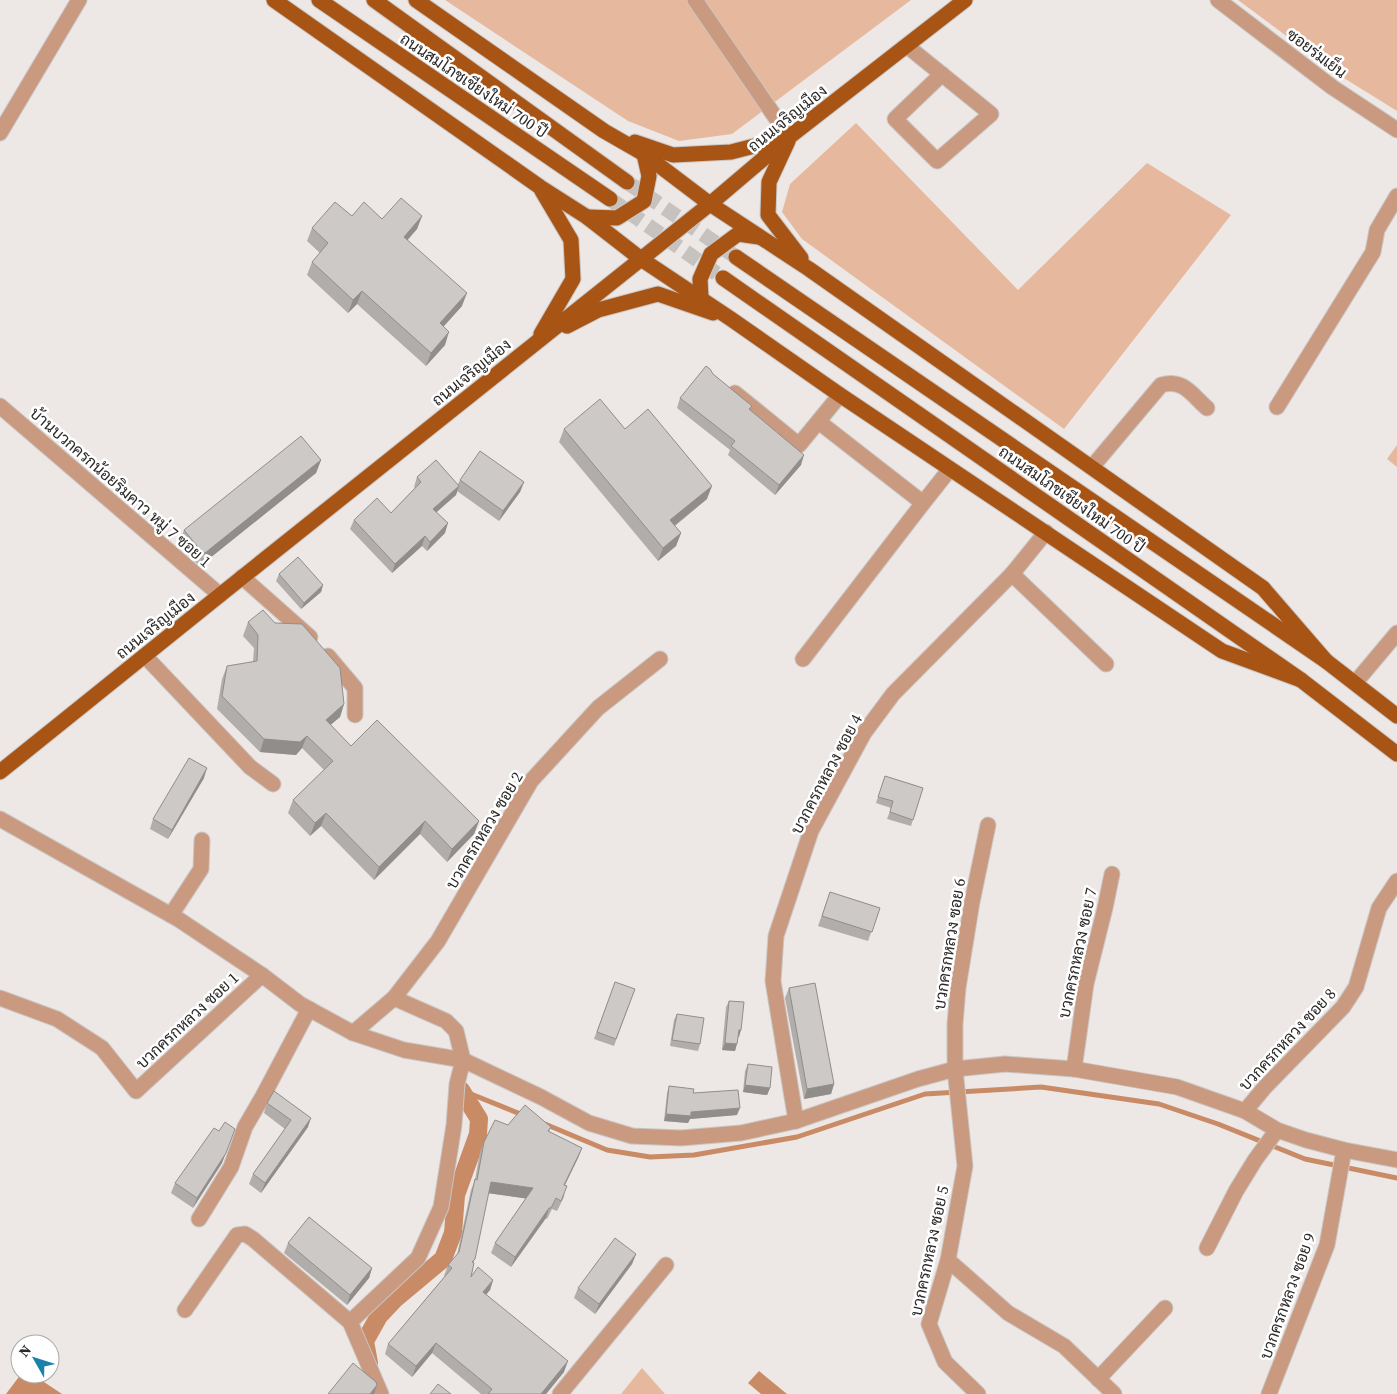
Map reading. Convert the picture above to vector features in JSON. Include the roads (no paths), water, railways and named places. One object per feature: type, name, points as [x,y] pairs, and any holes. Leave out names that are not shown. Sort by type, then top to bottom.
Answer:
[{"type":"main road","points":[[274,0],[540,187],[586,217],[641,259],[1222,652],[1302,680]]},
{"type":"main road","name":"ถนนสมโภชเชียงใหม่ 700 ปี","points":[[319,0],[610,199]]},
{"type":"main road","name":"ถนนสมโภชเชียงใหม่ 700 ปี","points":[[374,0],[627,182]]},
{"type":"main road","points":[[416,0],[604,131],[644,154],[710,204],[809,269],[1263,588],[1326,661]]},
{"type":"main road","name":"ถนนเจริญเมือง","points":[[0,772],[710,204],[789,137],[965,0]]},
{"type":"main road","points":[[604,131],[673,155],[731,152],[789,137]]},
{"type":"main road","points":[[789,137],[769,182],[768,215],[809,269]]},
{"type":"main road","points":[[586,217],[617,218],[644,201],[649,176],[644,154]]},
{"type":"main road","points":[[537,342],[573,279],[571,240],[540,187]]},
{"type":"main road","points":[[700,298],[700,279],[711,254],[738,234],[762,237]]},
{"type":"main road","name":"ถนนสมโภชเชียงใหม่ 700 ปี","points":[[736,257],[1326,661],[1397,716]]},
{"type":"main road","name":"ถนนสมโภชเชียงใหม่ 700 ปี","points":[[723,278],[1302,680],[1397,754]]},
{"type":"main road","points":[[537,342],[598,310],[658,294],[731,319]]},
{"type":"street","points":[[0,133],[79,0]]},
{"type":"street","points":[[695,0],[789,137]]},
{"type":"street","name":"ซอยร่มเย็น","points":[[1218,0],[1332,87],[1397,130]]},
{"type":"street","points":[[907,46],[942,74],[991,114],[937,161],[895,119],[942,74]]},
{"type":"street","points":[[1277,407],[1373,252],[1376,230],[1397,196]]},
{"type":"street","points":[[1092,468],[1161,385],[1169,382],[1180,384],[1207,408]]},
{"type":"street","points":[[722,383],[799,445],[840,395]]},
{"type":"street","name":"บ้านบวกครกน้อยริมคาว หมู่ 7 ซอย 1","points":[[0,406],[220,595]]},
{"type":"street","points":[[819,422],[923,503]]},
{"type":"street","points":[[803,659],[950,469]]},
{"type":"street","name":"บวกครกหลวง ซอย 4","points":[[796,1121],[773,981],[776,936],[811,831],[864,734],[893,694],[1012,574],[1046,532]]},
{"type":"street","points":[[1012,574],[1106,664]]},
{"type":"street","points":[[242,577],[317,642],[355,688],[355,714]]},
{"type":"street","points":[[1355,683],[1397,633]]},
{"type":"street","points":[[145,656],[250,767],[273,784]]},
{"type":"street","name":"บวกครกหลวง ซอย 2","points":[[353,1033],[394,998],[438,941],[531,781],[598,708],[660,659]]},
{"type":"street","points":[[0,819],[171,915],[262,975],[300,1004],[353,1033],[404,1050],[463,1060],[541,1097],[589,1123],[632,1136],[681,1138],[741,1133],[796,1121],[918,1079],[955,1069],[1005,1064],[1074,1069],[1177,1086],[1245,1111],[1277,1130],[1306,1140],[1344,1150],[1397,1160]]},
{"type":"street","name":"บวกครกหลวง ซอย 6","points":[[955,1069],[955,1024],[958,988],[972,902],[988,825]]},
{"type":"street","points":[[171,915],[201,869],[202,840]]},
{"type":"street","name":"บวกครกหลวง ซอย 7","points":[[1074,1069],[1086,984],[1112,874]]},
{"type":"street","name":"บวกครกหลวง ซอย 8","points":[[1245,1111],[1343,1007],[1356,987],[1379,908],[1397,881]]},
{"type":"street","name":"บวกครกหลวง ซอย 1","points":[[0,998],[58,1019],[102,1048],[136,1091],[262,975]]},
{"type":"street","points":[[350,1322],[418,1258],[440,1207],[454,1125],[457,1084],[463,1060],[456,1031],[446,1021],[394,998]]},
{"type":"street","points":[[199,1219],[231,1167],[245,1127],[264,1096],[309,1009]]},
{"type":"street","name":"บวกครกหลวง ซอย 5","points":[[955,1069],[965,1166],[948,1260],[929,1324],[945,1362],[978,1394]]},
{"type":"street","points":[[1207,1248],[1254,1160],[1277,1130]]},
{"type":"street","name":"บวกครกหลวง ซอย 9","points":[[1269,1394],[1327,1245],[1344,1150]]},
{"type":"street","points":[[185,1310],[237,1235],[245,1234],[350,1322],[381,1394]]},
{"type":"street","points":[[948,1260],[1008,1313],[1064,1346],[1114,1394]]},
{"type":"street","points":[[560,1394],[666,1265]]},
{"type":"street","points":[[1098,1379],[1166,1308]]},
{"type":"waterway","points":[[545,1124],[607,1150],[650,1157],[694,1155],[797,1137],[925,1094],[1041,1087],[1159,1104],[1218,1124],[1305,1159],[1397,1178]]},
{"type":"waterway","points":[[461,1090],[523,1115]]},
{"type":"waterway","points":[[369,1363],[365,1341],[379,1316],[395,1299],[443,1259],[453,1233],[456,1195],[478,1134],[479,1119],[461,1090]]},
{"type":"tunnel","points":[[627,182],[736,257]]},
{"type":"tunnel","points":[[610,199],[723,278]]}]
